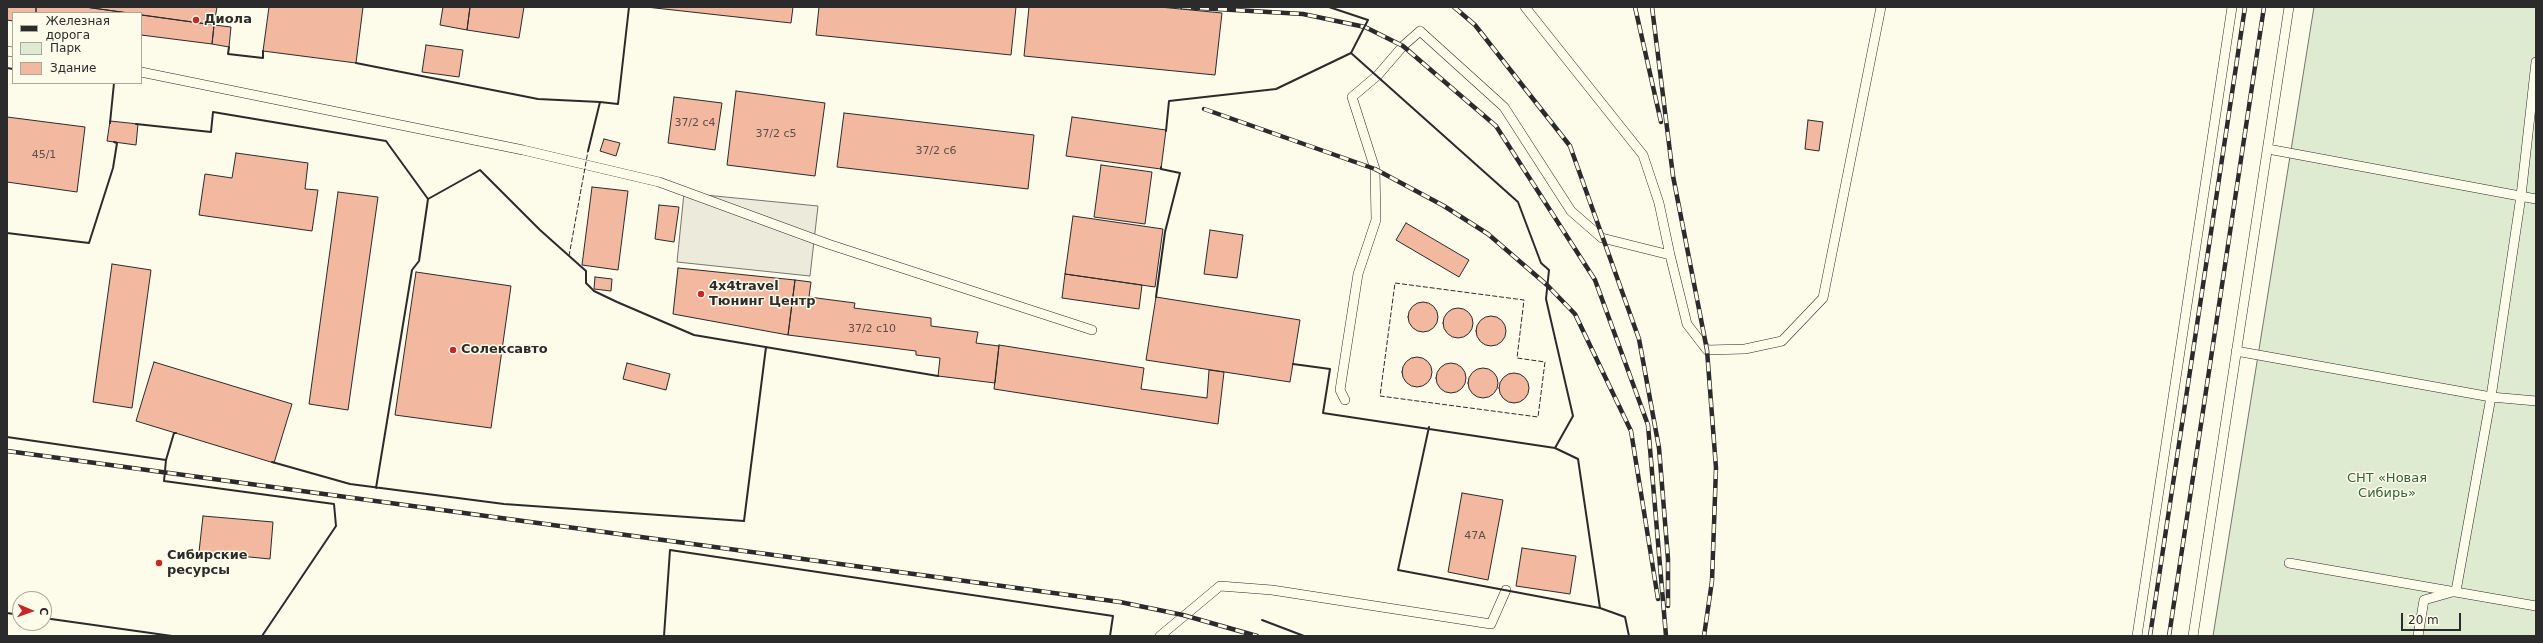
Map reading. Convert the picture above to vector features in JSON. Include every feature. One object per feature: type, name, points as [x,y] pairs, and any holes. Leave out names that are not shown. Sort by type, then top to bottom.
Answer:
[{"type":"lane","points":[[1525,7],[1643,155],[1659,203],[1687,324],[1707,350],[1745,348],[1782,341],[1823,298],[1881,7]]},
{"type":"lane","points":[[2137,636],[2232,7]]},
{"type":"lane","points":[[2193,636],[2289,7]]},
{"type":"lane","points":[[1345,400],[1340,390],[1358,274],[1376,220],[1375,169],[1352,97],[1378,75],[1403,46],[1420,31],[1504,106],[1572,211],[1602,238],[1670,255]]},
{"type":"lane","points":[[2456,591],[2491,397],[2521,196],[2536,62]]},
{"type":"lane","points":[[142,72],[523,150],[659,182],[828,244],[1092,330]]},
{"type":"lane","points":[[2268,149],[2536,199]]},
{"type":"lane","points":[[2236,352],[2491,397],[2536,401]]},
{"type":"lane","points":[[2289,563],[2536,606]]},
{"type":"lane","points":[[1160,636],[1220,586],[1272,590],[1491,624],[1506,590]]},
{"type":"lane","points":[[2418,636],[2424,600],[2456,591]]},
{"type":"green space","name":"СНТ «Новая Сибирь»","points":[[2314,7],[2536,7],[2536,636],[2213,636]]},
{"type":"shaded area","points":[[684,193],[818,206],[810,276],[677,262]]},
{"type":"building","points":[[7,7],[36,7],[36,12],[12,12],[12,21],[7,20]]},
{"type":"building","points":[[36,7],[85,7],[122,12],[36,12]]},
{"type":"building","name":"Диола","points":[[85,7],[217,7],[214,25],[142,15],[142,12],[121,12]]},
{"type":"building","points":[[269,7],[363,7],[356,63],[263,51]]},
{"type":"building","points":[[443,7],[470,7],[467,30],[440,25]]},
{"type":"building","points":[[470,7],[524,7],[519,38],[467,30]]},
{"type":"building","points":[[646,7],[793,7],[791,23]]},
{"type":"building","points":[[819,7],[1016,7],[1011,55],[816,35]]},
{"type":"building","points":[[1029,7],[1160,7],[1222,13],[1215,75],[1024,56]]},
{"type":"building","points":[[142,15],[214,25],[212,44],[142,35]]},
{"type":"building","points":[[214,25],[231,27],[229,47],[212,44]]},
{"type":"building","points":[[426,45],[463,50],[459,77],[422,72]]},
{"type":"building","points":[[736,91],[825,103],[815,176],[727,165]]},
{"type":"building","points":[[674,97],[722,103],[715,150],[668,143]]},
{"type":"building","points":[[844,113],[1034,135],[1028,189],[837,167]]},
{"type":"building","points":[[7,117],[85,127],[77,192],[7,182]]},
{"type":"building","points":[[1072,117],[1166,130],[1161,169],[1066,156]]},
{"type":"building","points":[[1808,120],[1823,122],[1819,151],[1805,149]]},
{"type":"building","points":[[110,121],[138,124],[136,145],[107,141]]},
{"type":"building","points":[[604,139],[620,143],[616,156],[600,151]]},
{"type":"building","points":[[236,153],[308,163],[305,189],[318,190],[312,231],[199,215],[205,174],[232,178]]},
{"type":"building","points":[[1101,165],[1152,172],[1145,224],[1094,217]]},
{"type":"building","points":[[592,187],[628,191],[618,270],[582,265]]},
{"type":"building","points":[[338,192],[378,197],[348,410],[309,404]]},
{"type":"building","points":[[659,205],[679,207],[674,242],[655,239]]},
{"type":"building","points":[[1073,216],[1163,229],[1155,287],[1065,274]]},
{"type":"building","points":[[1406,223],[1469,260],[1459,277],[1396,240]]},
{"type":"building","points":[[1210,230],[1243,235],[1237,278],[1204,274]]},
{"type":"building","points":[[112,264],[151,270],[132,408],[93,402]]},
{"type":"building","points":[[678,268],[795,280],[788,335],[673,314]]},
{"type":"building","name":"Солексавто","points":[[416,272],[511,286],[491,428],[395,415]]},
{"type":"building","points":[[1065,274],[1142,285],[1139,309],[1062,298]]},
{"type":"building","points":[[595,277],[612,279],[611,291],[594,289]]},
{"type":"building","points":[[795,280],[811,282],[809,297],[855,303],[854,308],[931,318],[931,326],[978,332],[976,343],[999,346],[995,383],[938,376],[940,358],[916,355],[916,351],[788,335]]},
{"type":"building","points":[[1156,297],[1300,320],[1290,382],[1146,360]]},
{"type":"building","points":[[1423,302],[1429,303],[1437,311],[1437,323],[1429,331],[1423,332],[1417,331],[1409,323],[1408,317],[1409,311],[1417,303]]},
{"type":"building","points":[[1458,308],[1464,309],[1472,317],[1472,329],[1464,337],[1458,338],[1452,337],[1444,329],[1443,323],[1444,317],[1452,309]]},
{"type":"building","points":[[1491,316],[1497,317],[1505,325],[1505,337],[1497,345],[1491,346],[1485,345],[1477,337],[1476,331],[1477,325],[1485,317]]},
{"type":"building","points":[[999,345],[1144,368],[1141,389],[1207,398],[1209,370],[1224,372],[1218,424],[994,389]]},
{"type":"building","points":[[1417,357],[1423,358],[1431,366],[1431,378],[1423,386],[1417,387],[1411,386],[1403,378],[1402,372],[1403,366],[1411,358]]},
{"type":"building","points":[[154,362],[292,404],[274,463],[136,421]]},
{"type":"building","points":[[627,363],[670,374],[666,390],[623,379]]},
{"type":"building","points":[[1451,363],[1457,364],[1465,372],[1465,384],[1457,392],[1451,393],[1445,392],[1437,384],[1436,378],[1437,372],[1445,364]]},
{"type":"building","points":[[1483,368],[1489,369],[1497,377],[1497,389],[1489,397],[1483,398],[1477,397],[1469,389],[1468,383],[1469,377],[1477,369]]},
{"type":"building","points":[[1514,373],[1520,374],[1528,382],[1528,394],[1520,402],[1514,403],[1508,402],[1500,394],[1499,388],[1500,382],[1508,374]]},
{"type":"building","points":[[1462,493],[1503,500],[1488,580],[1448,572]]},
{"type":"building","points":[[203,516],[273,522],[270,559],[199,552]]},
{"type":"building","points":[[1522,548],[1576,556],[1570,594],[1516,586]]},
{"type":"railway","points":[[1182,7],[1303,14],[1365,27],[1403,46],[1496,126],[1595,280],[1648,425],[1666,636]]},
{"type":"railway","points":[[1454,7],[1475,25],[1570,146],[1639,339],[1659,448],[1668,559],[1668,606]]},
{"type":"railway","points":[[1635,7],[1661,122]]},
{"type":"railway","points":[[1652,7],[1673,176],[1707,350],[1716,468],[1712,581],[1704,636]]},
{"type":"railway","points":[[2150,636],[2245,7]]},
{"type":"railway","points":[[2169,636],[2264,7]]},
{"type":"railway","points":[[1204,109],[1375,169],[1444,206],[1488,234],[1547,285],[1575,314],[1631,431],[1658,599]]},
{"type":"railway","points":[[7,451],[1120,602],[1183,615],[1257,636]]},
{"type":"fence","points":[[569,256],[588,151]]},
{"type":"fence","points":[[1395,283],[1524,300],[1517,358],[1545,362],[1538,417],[1380,396],[1395,283]]},
{"type":"wall","points":[[588,151],[600,102],[618,104],[629,7]]},
{"type":"wall","points":[[1166,131],[1169,101],[1276,89],[1351,53],[1368,20],[1329,7]]},
{"type":"wall","points":[[229,47],[228,54],[263,58],[263,51]]},
{"type":"wall","points":[[1351,53],[1518,202],[1541,263],[1549,270],[1546,299],[1573,416],[1555,448]]},
{"type":"wall","points":[[356,63],[538,99],[600,102]]},
{"type":"wall","points":[[7,68],[12,69]]},
{"type":"wall","points":[[110,123],[114,84]]},
{"type":"wall","points":[[136,124],[211,132],[213,112],[386,141],[428,199],[419,261],[412,270],[376,488]]},
{"type":"wall","points":[[7,233],[89,243],[113,168],[117,143],[114,142]]},
{"type":"wall","points":[[1156,297],[1165,232],[1180,173],[1161,169],[1161,167]]},
{"type":"wall","points":[[428,199],[480,170],[540,230],[586,271],[586,283],[594,291],[617,302],[694,335],[938,376]]},
{"type":"wall","points":[[272,462],[350,484],[504,504],[744,521],[766,347]]},
{"type":"wall","points":[[1293,364],[1330,369],[1323,413],[1555,448],[1578,459],[1600,608]]},
{"type":"wall","points":[[1429,427],[1398,570],[1600,608],[1625,617],[1629,636]]},
{"type":"wall","points":[[176,433],[174,433],[166,460],[164,481],[334,504],[336,526],[262,636]]},
{"type":"wall","points":[[7,437],[166,460]]},
{"type":"wall","points":[[664,636],[670,550],[1113,616],[1110,636]]},
{"type":"wall","points":[[7,613],[12,614]]},
{"type":"wall","points":[[52,619],[172,636]]},
{"type":"wall","points":[[1262,620],[1304,636]]},
{"type":"place","name":"Диола","points":[[196,20]]},
{"type":"place","name":"4x4travel Тюнинг Центр","points":[[701,294]]},
{"type":"place","name":"Солексавто","points":[[453,350]]},
{"type":"place","name":"Сибирские ресурсы","points":[[159,563]]}]
